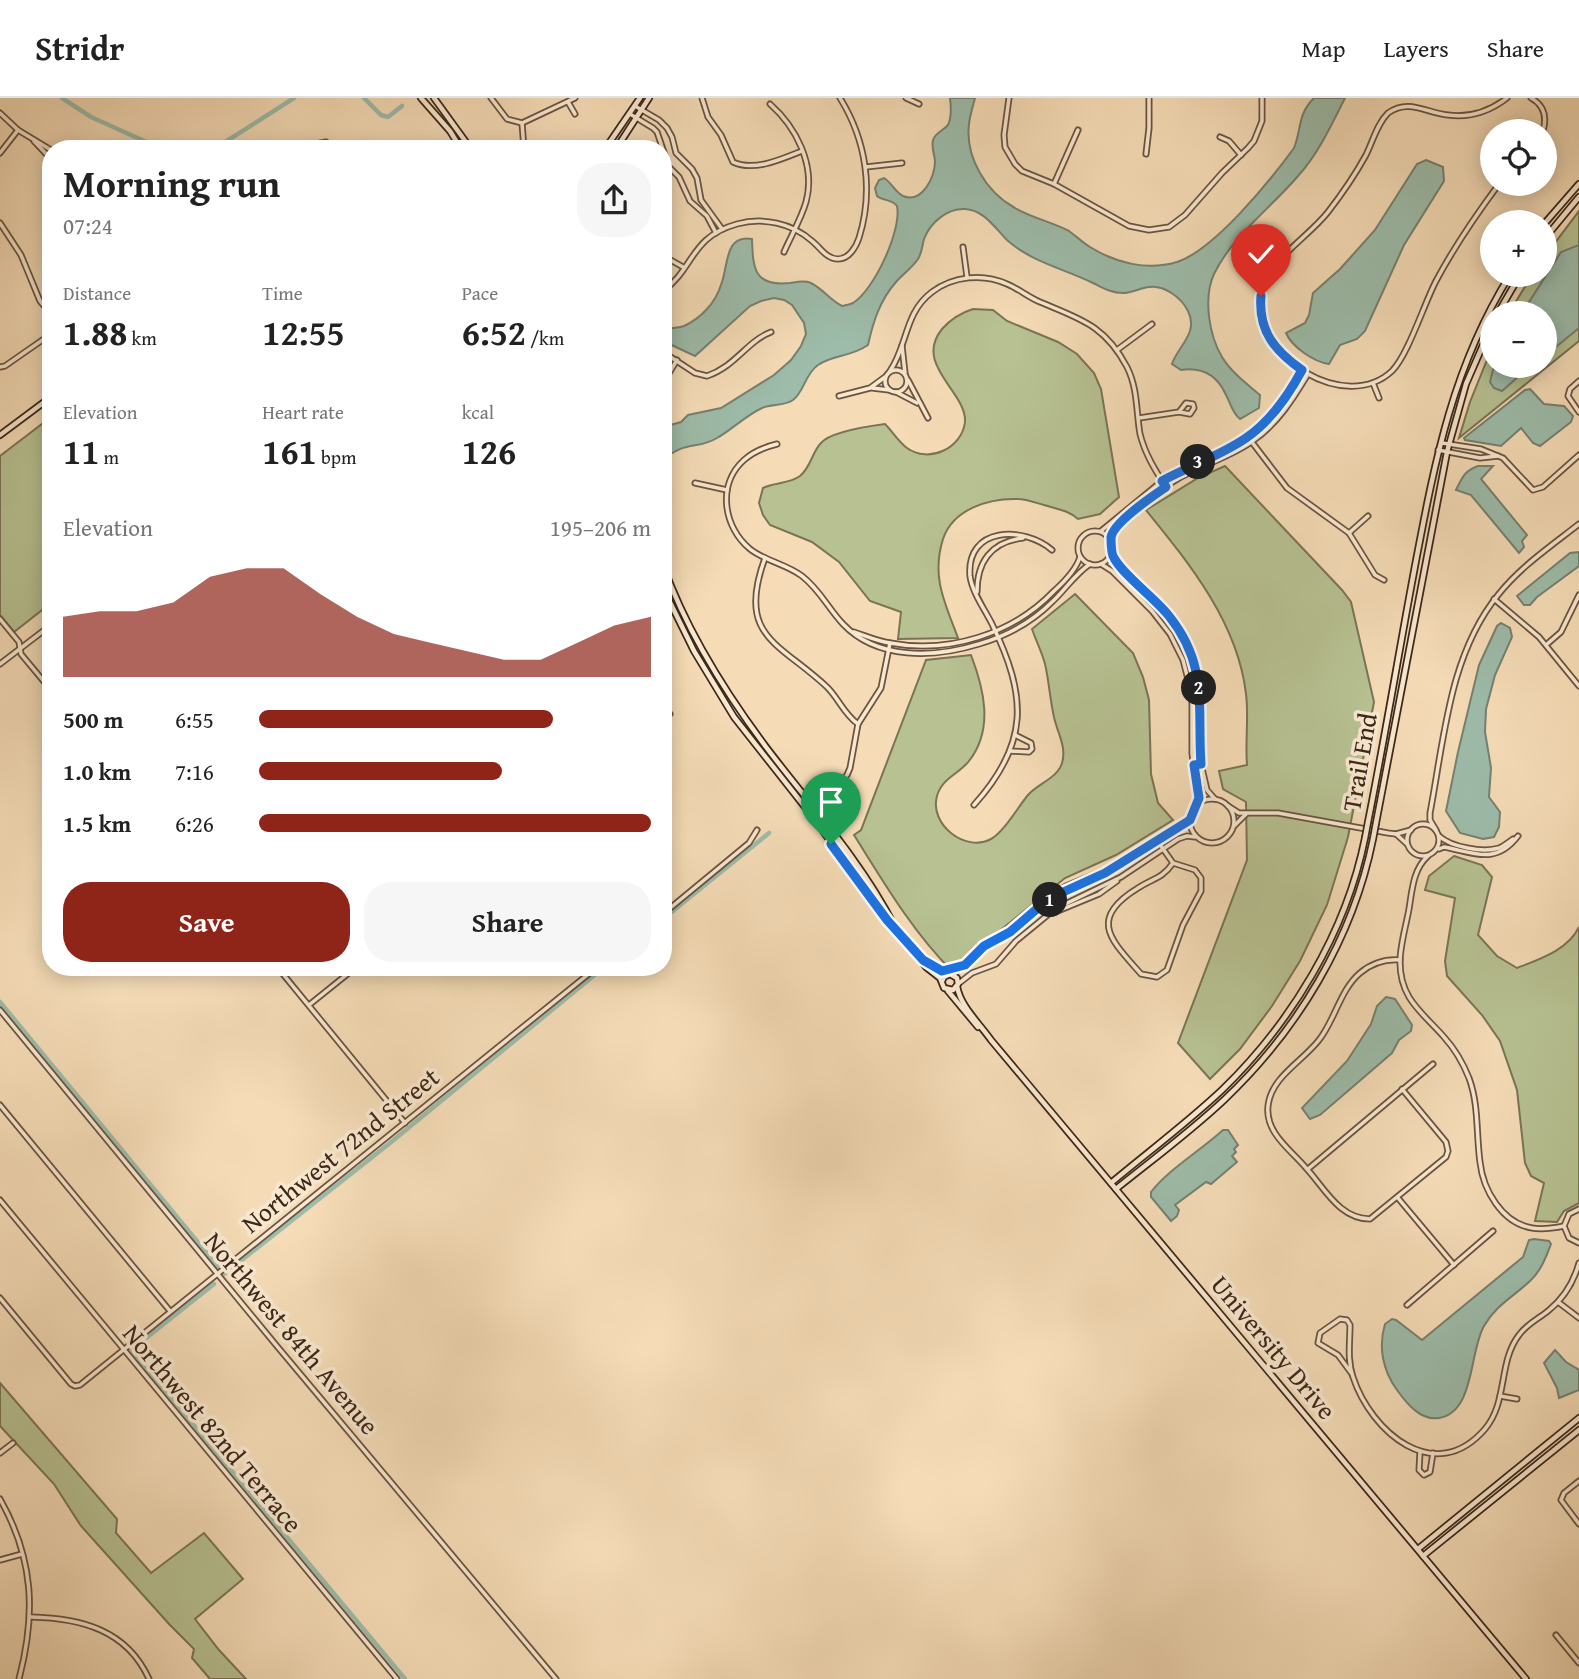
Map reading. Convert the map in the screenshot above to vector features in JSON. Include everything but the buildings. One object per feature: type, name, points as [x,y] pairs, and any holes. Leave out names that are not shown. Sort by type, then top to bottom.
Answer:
[{"type":"street","points":[[421,98],[456,140]]},
{"type":"street","points":[[434,98],[464,140]]},
{"type":"street","points":[[491,98],[507,119],[522,123],[575,98]]},
{"type":"street","points":[[611,140],[640,98]]},
{"type":"street","points":[[621,140],[649,98]]},
{"type":"street","points":[[702,98],[708,117],[721,135],[733,162],[743,165],[764,164],[803,151]]},
{"type":"street","points":[[672,284],[699,245],[722,229],[758,220],[771,221],[794,229],[809,238],[826,255],[841,259],[853,251],[863,222],[866,167],[856,128],[840,98]]},
{"type":"street","points":[[906,98],[919,104]]},
{"type":"street","points":[[1009,98],[1004,135],[1009,155],[1022,171],[1054,184],[1138,229],[1169,227],[1185,215],[1254,141],[1259,132],[1263,111],[1262,98]]},
{"type":"street","points":[[1146,154],[1149,98]]},
{"type":"street","points":[[1491,196],[1455,248],[1423,308],[1403,355],[1392,371],[1373,383],[1349,386],[1308,373],[1279,352],[1267,335],[1261,316],[1263,286],[1274,267],[1320,221],[1348,185],[1367,153],[1381,121],[1392,110],[1405,105],[1418,106],[1441,114],[1460,116],[1481,113],[1507,98]]},
{"type":"street","points":[[1531,98],[1538,102],[1544,111],[1544,119]]},
{"type":"street","points":[[568,102],[575,114]]},
{"type":"street","points":[[770,104],[788,123],[803,151],[809,178],[808,194],[784,252]]},
{"type":"street","points":[[635,106],[659,120],[667,128],[671,140]]},
{"type":"street","points":[[0,113],[18,130],[42,144]]},
{"type":"street","points":[[630,114],[657,132],[660,140]]},
{"type":"street","points":[[522,123],[523,140]]},
{"type":"street","points":[[0,153],[18,130]]},
{"type":"street","points":[[1054,184],[1078,130]]},
{"type":"street","points":[[1220,137],[1228,141],[1241,155]]},
{"type":"street","points":[[33,139],[42,149]]},
{"type":"street","points":[[672,142],[676,153],[692,169],[697,178],[701,200],[722,229]]},
{"type":"street","points":[[866,167],[902,163]]},
{"type":"street","points":[[672,170],[682,180],[690,201],[706,216],[716,233]]},
{"type":"street","points":[[1556,210],[1579,184]]},
{"type":"street","points":[[1557,224],[1579,197]]},
{"type":"street","points":[[0,223],[17,248],[42,303]]},
{"type":"street","points":[[962,247],[967,277]]},
{"type":"street","points":[[672,261],[683,267]]},
{"type":"street","points":[[839,396],[870,388],[886,377],[902,344],[909,320],[924,299],[944,285],[967,277],[1005,282],[1034,300],[1072,314],[1101,333],[1117,350],[1133,382],[1143,446],[1166,487]]},
{"type":"street","name":"Trail End","points":[[1111,1183],[1221,1091],[1264,1044],[1281,1022],[1331,938],[1354,880],[1365,838],[1440,442],[1469,354],[1504,287]]},
{"type":"street","points":[[1117,350],[1152,324]]},
{"type":"street","points":[[672,357],[695,373],[707,376],[735,361],[755,341],[771,332]]},
{"type":"street","points":[[0,367],[42,340]]},
{"type":"street","points":[[896,392],[905,388],[902,344]]},
{"type":"street","name":"Trail End","points":[[1116,1189],[1222,1102],[1264,1058],[1315,987],[1339,942],[1352,911],[1373,839],[1448,444],[1466,384],[1480,352]]},
{"type":"street","points":[[672,368],[677,360]]},
{"type":"street","points":[[890,371],[900,370],[906,376],[928,418]]},
{"type":"street","points":[[1101,531],[1162,481],[1248,437],[1277,409],[1302,370]]},
{"type":"street","points":[[1308,373],[1282,414],[1252,442],[1166,487],[1129,516],[1115,529],[1111,540],[1112,554],[1170,617],[1191,656],[1200,693],[1201,764],[1207,790],[1215,799],[1239,813],[1296,815],[1396,834],[1420,824],[1430,813]]},
{"type":"street","points":[[886,377],[890,390]]},
{"type":"street","points":[[1579,381],[1570,388],[1568,396],[1579,412]]},
{"type":"street","points":[[1373,383],[1379,398]]},
{"type":"street","points":[[870,388],[896,392],[919,405]]},
{"type":"street","points":[[0,435],[42,404]]},
{"type":"street","points":[[1139,418],[1179,412]]},
{"type":"street","points":[[1248,437],[1287,488],[1349,533],[1375,575],[1384,580]]},
{"type":"street","points":[[1440,442],[1481,449],[1498,456],[1507,461],[1529,488],[1538,490],[1579,455]]},
{"type":"street","points":[[777,444],[760,449],[745,459],[733,474],[727,490],[728,517],[736,534],[748,548],[788,567],[808,581],[825,598],[842,623],[870,645],[890,650],[935,653],[999,637],[1038,615],[1090,564]]},
{"type":"street","points":[[1438,450],[1480,458],[1498,456]]},
{"type":"street","points":[[695,484],[727,490]]},
{"type":"street","points":[[1349,533],[1368,516]]},
{"type":"street","points":[[1418,869],[1437,849],[1444,847],[1496,855],[1506,850],[1518,836],[1503,846],[1491,849],[1451,843],[1439,836],[1430,820],[1430,813],[1457,677],[1475,631],[1494,599],[1524,569],[1579,524]]},
{"type":"street","points":[[851,631],[890,643],[935,646],[977,638],[1021,618],[1048,598],[1076,567],[1080,557],[1078,545],[1082,536],[1092,530],[1101,531],[1111,540]]},
{"type":"street","points":[[974,806],[991,786],[1010,751],[1015,736],[1017,702],[1016,686],[1008,659],[970,578],[970,565],[980,545],[999,534],[1007,533],[1041,542],[1052,550]]},
{"type":"street","points":[[977,594],[979,572],[988,554],[1004,542],[1027,538]]},
{"type":"street","points":[[1101,564],[1112,554]]},
{"type":"street","points":[[1080,557],[1090,564],[1101,564],[1112,571],[1152,611],[1178,648],[1192,695],[1198,804]]},
{"type":"street","points":[[765,558],[755,590],[755,602],[766,636],[777,648],[825,685],[847,715],[858,724]]},
{"type":"street","points":[[672,585],[710,662],[740,710],[767,748],[840,838],[897,929]]},
{"type":"street","points":[[1546,645],[1561,632],[1579,595]]},
{"type":"street","points":[[1494,599],[1546,645],[1579,685]]},
{"type":"street","points":[[672,607],[720,696],[752,743],[816,821],[870,898],[942,981],[944,988],[953,990],[972,973],[996,964],[1007,950],[1033,927],[1073,898],[1121,877]]},
{"type":"street","points":[[678,619],[686,616]]},
{"type":"street","points":[[0,619],[19,642],[22,654],[42,679]]},
{"type":"street","points":[[0,664],[42,632]]},
{"type":"street","points":[[838,785],[848,775],[858,724],[881,688],[890,643]]},
{"type":"street","points":[[1010,751],[1029,752],[1032,749],[1031,743],[1015,736]]},
{"type":"street","points":[[1194,765],[1201,764]]},
{"type":"street","points":[[1195,837],[1190,820],[1192,811],[1198,804],[1215,799]]},
{"type":"street","points":[[1228,806],[1233,813],[1234,826]]},
{"type":"street","points":[[1047,916],[1099,894],[1163,849],[1187,836],[1206,843],[1217,843],[1229,835],[1240,818],[1247,813]]},
{"type":"street","points":[[1039,907],[1119,864],[1190,820]]},
{"type":"street","points":[[1420,824],[1430,825],[1436,830]]},
{"type":"street","points":[[672,907],[749,844],[757,830]]},
{"type":"street","points":[[1407,844],[1410,830]]},
{"type":"street","points":[[1396,834],[1407,844],[1418,869],[1399,960],[1402,982],[1411,1002],[1450,1044],[1468,1076],[1477,1112],[1481,1170],[1494,1199],[1507,1216],[1524,1226],[1541,1229],[1564,1226]]},
{"type":"street","points":[[1437,849],[1439,836]]},
{"type":"street","points":[[1156,839],[1174,863],[1195,870],[1201,878],[1201,891],[1182,926],[1167,970],[1157,977],[1146,977],[1111,938],[1108,917],[1128,894],[1163,876],[1174,863]]},
{"type":"street","points":[[1411,851],[1418,856],[1428,856]]},
{"type":"street","points":[[942,981],[946,975],[965,965],[984,946],[1010,932],[1045,900],[1073,882],[1119,864]]},
{"type":"street","points":[[1098,876],[1103,886]]},
{"type":"street","points":[[1027,918],[1033,927]]},
{"type":"street","points":[[923,960],[952,974],[957,978],[958,985]]},
{"type":"street","points":[[1399,960],[1379,962],[1355,977],[1320,1039],[1276,1084],[1268,1107],[1270,1124],[1331,1200],[1356,1216],[1370,1219],[1446,1157],[1448,1146],[1402,1089]]},
{"type":"street","points":[[942,971],[965,965]]},
{"type":"street","points":[[285,976],[405,1123]]},
{"type":"street","points":[[309,1005],[345,976]]},
{"type":"street","name":"Northwest 72nd Street","points":[[0,1298],[75,1387],[80,1385],[586,976]]},
{"type":"street","name":"University Drive","points":[[958,985],[962,1000],[991,1040],[1526,1679]]},
{"type":"street","name":"University Drive","points":[[948,990],[971,1020],[991,1040]]},
{"type":"street","name":"Northwest 84th Avenue","points":[[0,1010],[556,1679]]},
{"type":"street","points":[[1308,1169],[1433,1064]]},
{"type":"street","points":[[0,1105],[170,1311]]},
{"type":"street","points":[[1398,1198],[1454,1265]]},
{"type":"street","name":"Northwest 82nd Terrace","points":[[0,1200],[397,1679]]},
{"type":"street","points":[[1579,1209],[1569,1214],[1564,1226],[1569,1238],[1579,1243]]},
{"type":"street","points":[[1407,1305],[1493,1231]]},
{"type":"street","points":[[1352,1374],[1350,1325],[1347,1320],[1340,1319],[1320,1333],[1318,1343],[1338,1355],[1352,1374],[1362,1399],[1379,1423],[1402,1444],[1420,1452],[1456,1449],[1475,1439],[1490,1422],[1500,1396],[1506,1362],[1513,1343],[1526,1327],[1558,1302],[1576,1274],[1579,1263]]},
{"type":"street","points":[[1558,1302],[1579,1318]]},
{"type":"street","points":[[1500,1396],[1517,1399]]},
{"type":"street","points":[[1418,1549],[1579,1418]]},
{"type":"street","points":[[1423,1556],[1579,1430]]},
{"type":"street","points":[[0,1453],[13,1443]]},
{"type":"street","points":[[1420,1452],[1419,1470],[1424,1475],[1430,1472],[1433,1453]]},
{"type":"street","points":[[1579,1481],[1564,1493],[1560,1500],[1579,1524]]},
{"type":"street","points":[[0,1499],[12,1521],[28,1578],[31,1617],[19,1679]]},
{"type":"street","points":[[0,1560],[22,1554]]},
{"type":"street","points":[[31,1617],[76,1620],[106,1631],[139,1660],[149,1679]]},
{"type":"street","points":[[1556,1634],[1579,1662]]},
{"type":"green space","points":[[1579,211],[1579,341],[1557,359],[1557,301],[1516,301],[1525,287],[1557,287],[1557,240]]},
{"type":"green space","points":[[973,309],[993,310],[1007,321],[1058,342],[1077,354],[1094,373],[1101,389],[1119,497],[1100,514],[1078,519],[1062,510],[1021,499],[984,503],[963,513],[948,529],[943,539],[938,566],[941,590],[958,638],[898,639],[901,612],[870,601],[839,562],[812,542],[770,525],[759,503],[763,488],[800,476],[821,443],[841,433],[885,424],[904,446],[916,453],[934,454],[951,446],[963,431],[965,422],[958,400],[937,366],[935,342],[949,322]]},
{"type":"green space","points":[[1480,377],[1533,378],[1459,438]]},
{"type":"green space","points":[[42,424],[42,610],[14,632],[0,615],[0,456]]},
{"type":"green space","points":[[1225,466],[1351,602],[1374,702],[1348,837],[1327,905],[1300,961],[1272,1006],[1240,1049],[1210,1079],[1178,1043],[1247,860],[1246,802],[1223,789],[1219,771],[1247,765],[1246,694],[1233,643],[1209,595],[1146,510],[1198,478]]},
{"type":"green space","points":[[1075,594],[1133,653],[1149,700],[1151,774],[1158,803],[1173,820],[1116,855],[1065,878],[951,970],[911,922],[854,835],[861,830],[926,660],[971,655],[983,695],[984,722],[977,749],[969,761],[947,780],[937,796],[938,816],[951,833],[970,842],[991,839],[1005,826],[1028,795],[1056,773],[1062,763],[1062,745],[1045,664],[1032,629]]},
{"type":"green space","points":[[1454,856],[1482,865],[1492,877],[1478,935],[1497,956],[1517,968],[1561,948],[1579,927],[1579,1203],[1564,1211],[1557,1222],[1535,1221],[1544,1183],[1531,1176],[1525,1163],[1517,1090],[1500,1041],[1482,1015],[1447,976],[1445,961],[1455,898],[1425,890],[1429,876]]},
{"type":"green space","points":[[0,1383],[117,1519],[116,1533],[151,1573],[204,1533],[243,1579],[195,1619],[246,1679],[210,1679],[192,1658],[194,1649],[81,1526],[54,1484],[0,1426]]},
{"type":"shaded area","points":[[950,98],[975,98],[969,124],[970,149],[987,183],[1005,201],[1069,231],[1100,253],[1132,264],[1154,266],[1177,262],[1192,255],[1208,244],[1240,213],[1294,148],[1302,116],[1314,98],[1345,98],[1312,158],[1231,247],[1214,274],[1211,284],[1209,316],[1217,348],[1230,368],[1260,395],[1259,408],[1240,419],[1218,382],[1202,371],[1181,370],[1172,364],[1189,333],[1191,319],[1181,301],[1172,293],[1155,287],[1123,293],[1107,290],[1037,260],[1016,248],[983,216],[972,210],[958,209],[946,214],[930,227],[918,259],[890,289],[881,304],[868,345],[818,365],[810,373],[797,397],[790,402],[762,408],[710,442],[685,447],[672,453],[672,424],[681,422],[688,415],[721,408],[774,375],[791,360],[806,334],[804,323],[792,305],[774,298],[750,306],[695,356],[672,345],[672,328],[687,325],[699,317],[714,300],[732,246],[737,241],[752,239],[755,266],[762,278],[769,282],[808,282],[842,306],[853,303],[869,286],[885,259],[895,229],[897,206],[877,196],[875,188],[879,180],[884,178],[903,196],[916,196],[921,193],[930,181],[934,168],[933,140],[948,125]]},
{"type":"shaded area","points":[[1426,160],[1443,167],[1444,181],[1404,245],[1365,331],[1357,339],[1340,345],[1329,364],[1310,357],[1293,343],[1286,333],[1305,323],[1313,293],[1340,269],[1375,230],[1417,164]]},
{"type":"shaded area","points":[[1579,245],[1579,328],[1557,346],[1557,301],[1530,301],[1539,287],[1557,287],[1557,258],[1561,252]]},
{"type":"shaded area","points":[[1491,378],[1517,378],[1502,391],[1494,388],[1490,382]]},
{"type":"shaded area","points":[[1530,389],[1544,404],[1564,406],[1573,416],[1571,422],[1540,446],[1533,443],[1521,428],[1501,446],[1465,440],[1464,438],[1525,390]]},
{"type":"shaded area","points":[[1478,466],[1493,466],[1481,479],[1527,535],[1522,541],[1524,547],[1519,553],[1471,495],[1456,490],[1466,473]]},
{"type":"shaded area","points":[[1579,552],[1579,566],[1530,605],[1524,605],[1517,596],[1570,553]]},
{"type":"shaded area","points":[[1501,623],[1510,628],[1512,637],[1495,675],[1486,709],[1485,732],[1491,768],[1489,797],[1500,812],[1499,827],[1494,837],[1483,839],[1460,833],[1446,811],[1479,665],[1497,626]]},
{"type":"shaded area","points":[[1386,997],[1395,999],[1412,1025],[1411,1031],[1399,1040],[1392,1053],[1320,1115],[1310,1119],[1302,1108],[1347,1061],[1371,1024],[1377,1006]]},
{"type":"shaded area","points":[[1223,1130],[1228,1130],[1238,1145],[1232,1156],[1237,1162],[1211,1184],[1206,1182],[1175,1205],[1179,1210],[1171,1221],[1151,1197],[1151,1192]]},
{"type":"shaded area","points":[[1529,1240],[1549,1241],[1551,1244],[1545,1259],[1534,1277],[1499,1307],[1484,1326],[1459,1405],[1451,1413],[1439,1418],[1420,1414],[1405,1401],[1388,1375],[1382,1350],[1385,1324],[1392,1319],[1396,1320],[1422,1340],[1523,1257]]},
{"type":"shaded area","points":[[1555,1350],[1566,1362],[1579,1370],[1579,1390],[1559,1398],[1557,1388],[1544,1363]]},
{"type":"waterway","points":[[62,98],[91,117],[142,140]]},
{"type":"waterway","points":[[228,140],[294,98]]},
{"type":"waterway","points":[[364,98],[381,115],[388,117],[402,106]]},
{"type":"waterway","points":[[672,912],[769,833]]},
{"type":"waterway","points":[[224,1274],[390,1143],[593,976]]},
{"type":"waterway","points":[[0,1002],[219,1268]]},
{"type":"waterway","points":[[214,1284],[131,1350],[405,1679]]},
{"type":"route","points":[[831,844],[887,920],[923,960],[942,971],[965,965],[984,946],[1010,932],[1039,907],[1061,893],[1105,873],[1190,820],[1199,798],[1194,765],[1201,764],[1201,707],[1196,670],[1186,643],[1170,617],[1114,559],[1111,540],[1115,529],[1149,498],[1166,487],[1162,481],[1248,437],[1269,419],[1287,397],[1302,370],[1286,359],[1267,335],[1261,316],[1261,296]]}]
